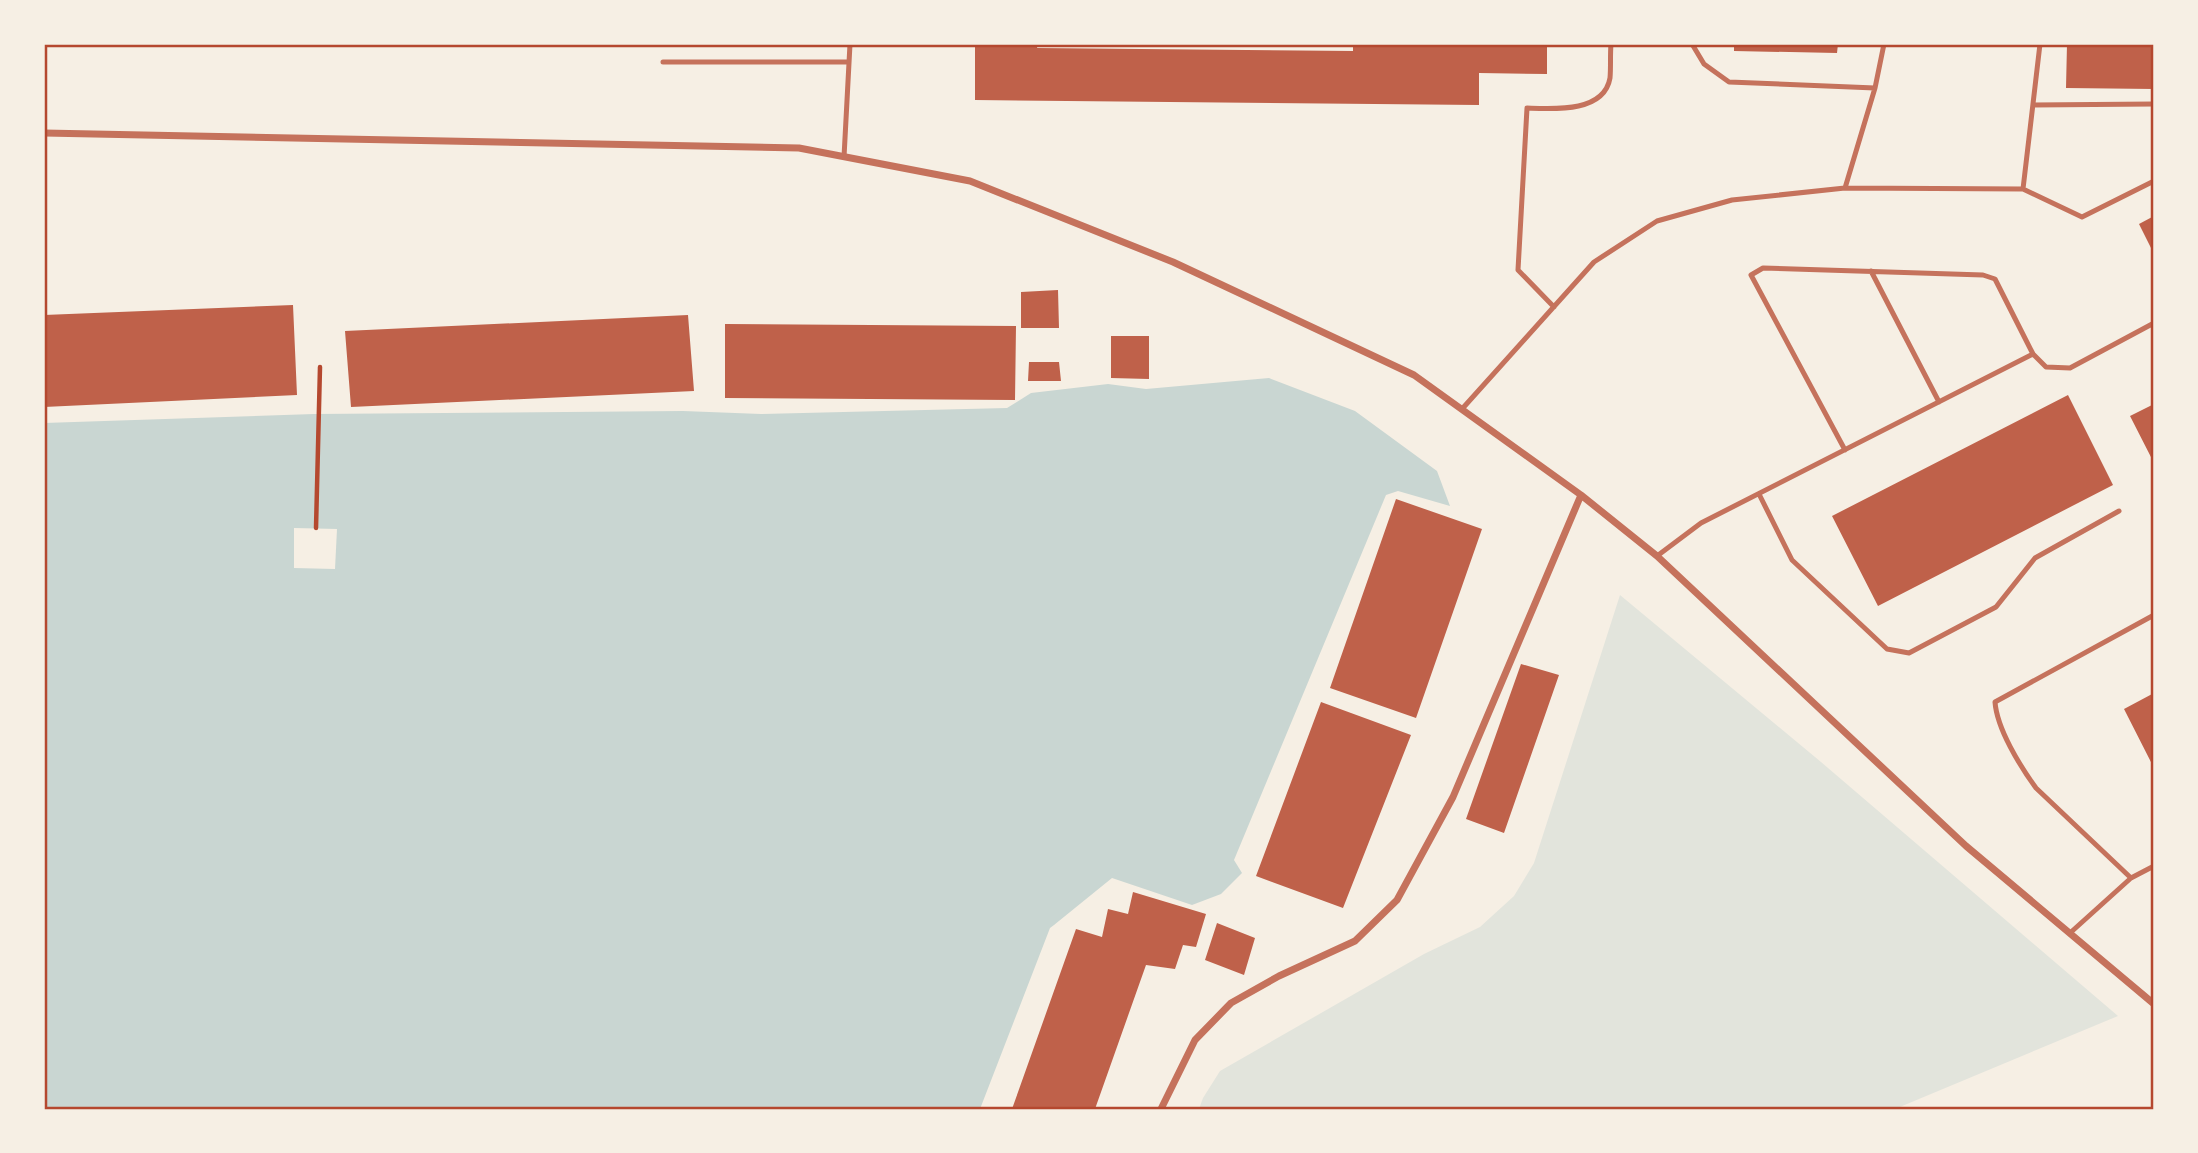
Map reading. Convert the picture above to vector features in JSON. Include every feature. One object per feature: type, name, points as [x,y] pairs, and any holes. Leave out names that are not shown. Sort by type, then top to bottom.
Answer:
[{"type":"street","points":[[44,133],[799,148],[970,181],[1173,262],[1414,375],[1581,495],[1657,556],[1966,846],[2154,1004]]},
{"type":"street","points":[[1161,1109],[1195,1040],[1231,1003],[1279,976],[1355,942],[1396,900],[1453,797],[1581,495]]},
{"type":"lane","points":[[844,157],[850,44]]},
{"type":"lane","points":[[1555,307],[1518,270],[1527,108],[1564,109],[1582,105],[1599,96],[1609,81],[1611,44]]},
{"type":"lane","points":[[1692,44],[1704,64],[1728,82],[1875,88]]},
{"type":"lane","points":[[1844,188],[1875,88],[1884,44]]},
{"type":"lane","points":[[2023,189],[2040,44]]},
{"type":"lane","points":[[663,62],[849,62]]},
{"type":"lane","points":[[2033,105],[2154,104]]},
{"type":"lane","points":[[1462,409],[1594,262],[1657,221],[1732,200],[1844,188],[2023,189],[2082,217],[2154,181]]},
{"type":"lane","points":[[1845,450],[1751,275],[1763,268],[1983,275],[1995,279],[2033,354],[2046,367],[2070,368],[2154,323]]},
{"type":"lane","points":[[1871,271],[1939,402]]},
{"type":"lane","points":[[1657,556],[1701,523],[2033,354]]},
{"type":"lane","points":[[1759,494],[1792,560],[1887,649],[1909,653],[1996,607],[2035,558],[2119,511]]},
{"type":"lane","points":[[2131,878],[2036,788],[1996,717],[1995,702],[2154,615]]},
{"type":"lane","points":[[2070,933],[2131,878],[2154,866]]},
{"type":"path","points":[[316,528],[320,367]]},
{"type":"shaded area","points":[[1269,378],[1355,411],[1437,471],[1450,506],[1398,491],[1386,495],[1234,860],[1242,873],[1221,894],[1192,905],[1112,878],[1050,928],[980,1109],[44,1109],[44,423],[314,414],[683,411],[761,414],[1007,408],[1031,393],[1108,384],[1146,389]]},
{"type":"shaded area","points":[[1620,595],[1821,762],[2118,1016],[1895,1109],[1199,1109],[1220,1071],[1424,954],[1480,927],[1514,896],[1534,863]]},
{"type":"pier","points":[[294,528],[337,529],[335,569],[294,568]]},
{"type":"building","points":[[975,44],[1038,44],[1037,48],[1353,51],[1353,44],[1547,44],[1547,74],[1479,73],[1479,105],[975,100]]},
{"type":"building","points":[[1734,44],[1838,44],[1837,53],[1734,51]]},
{"type":"building","points":[[2067,44],[2154,44],[2154,89],[2066,88]]},
{"type":"building","points":[[2154,216],[2154,254],[2139,224]]},
{"type":"building","points":[[1058,290],[1059,328],[1021,328],[1021,292]]},
{"type":"building","points":[[293,305],[297,395],[44,407],[44,315]]},
{"type":"building","points":[[688,315],[694,391],[351,407],[345,331]]},
{"type":"building","points":[[725,324],[1016,326],[1015,400],[725,398]]},
{"type":"building","points":[[1111,336],[1149,336],[1149,379],[1111,378]]},
{"type":"building","points":[[1029,362],[1059,362],[1061,381],[1028,381]]},
{"type":"building","points":[[2068,395],[2113,485],[1878,606],[1832,516]]},
{"type":"building","points":[[2154,404],[2154,463],[2130,416]]},
{"type":"building","points":[[1396,499],[1482,529],[1416,718],[1330,688]]},
{"type":"building","points":[[1521,664],[1559,675],[1504,833],[1466,819]]},
{"type":"building","points":[[2154,693],[2154,768],[2124,709]]},
{"type":"building","points":[[1321,702],[1411,735],[1343,908],[1256,876]]},
{"type":"building","points":[[1133,892],[1206,914],[1196,947],[1183,945],[1175,969],[1146,965],[1095,1109],[1012,1109],[1076,929],[1102,937],[1108,909],[1128,914]]},
{"type":"building","points":[[1217,923],[1255,938],[1244,975],[1205,960]]}]
